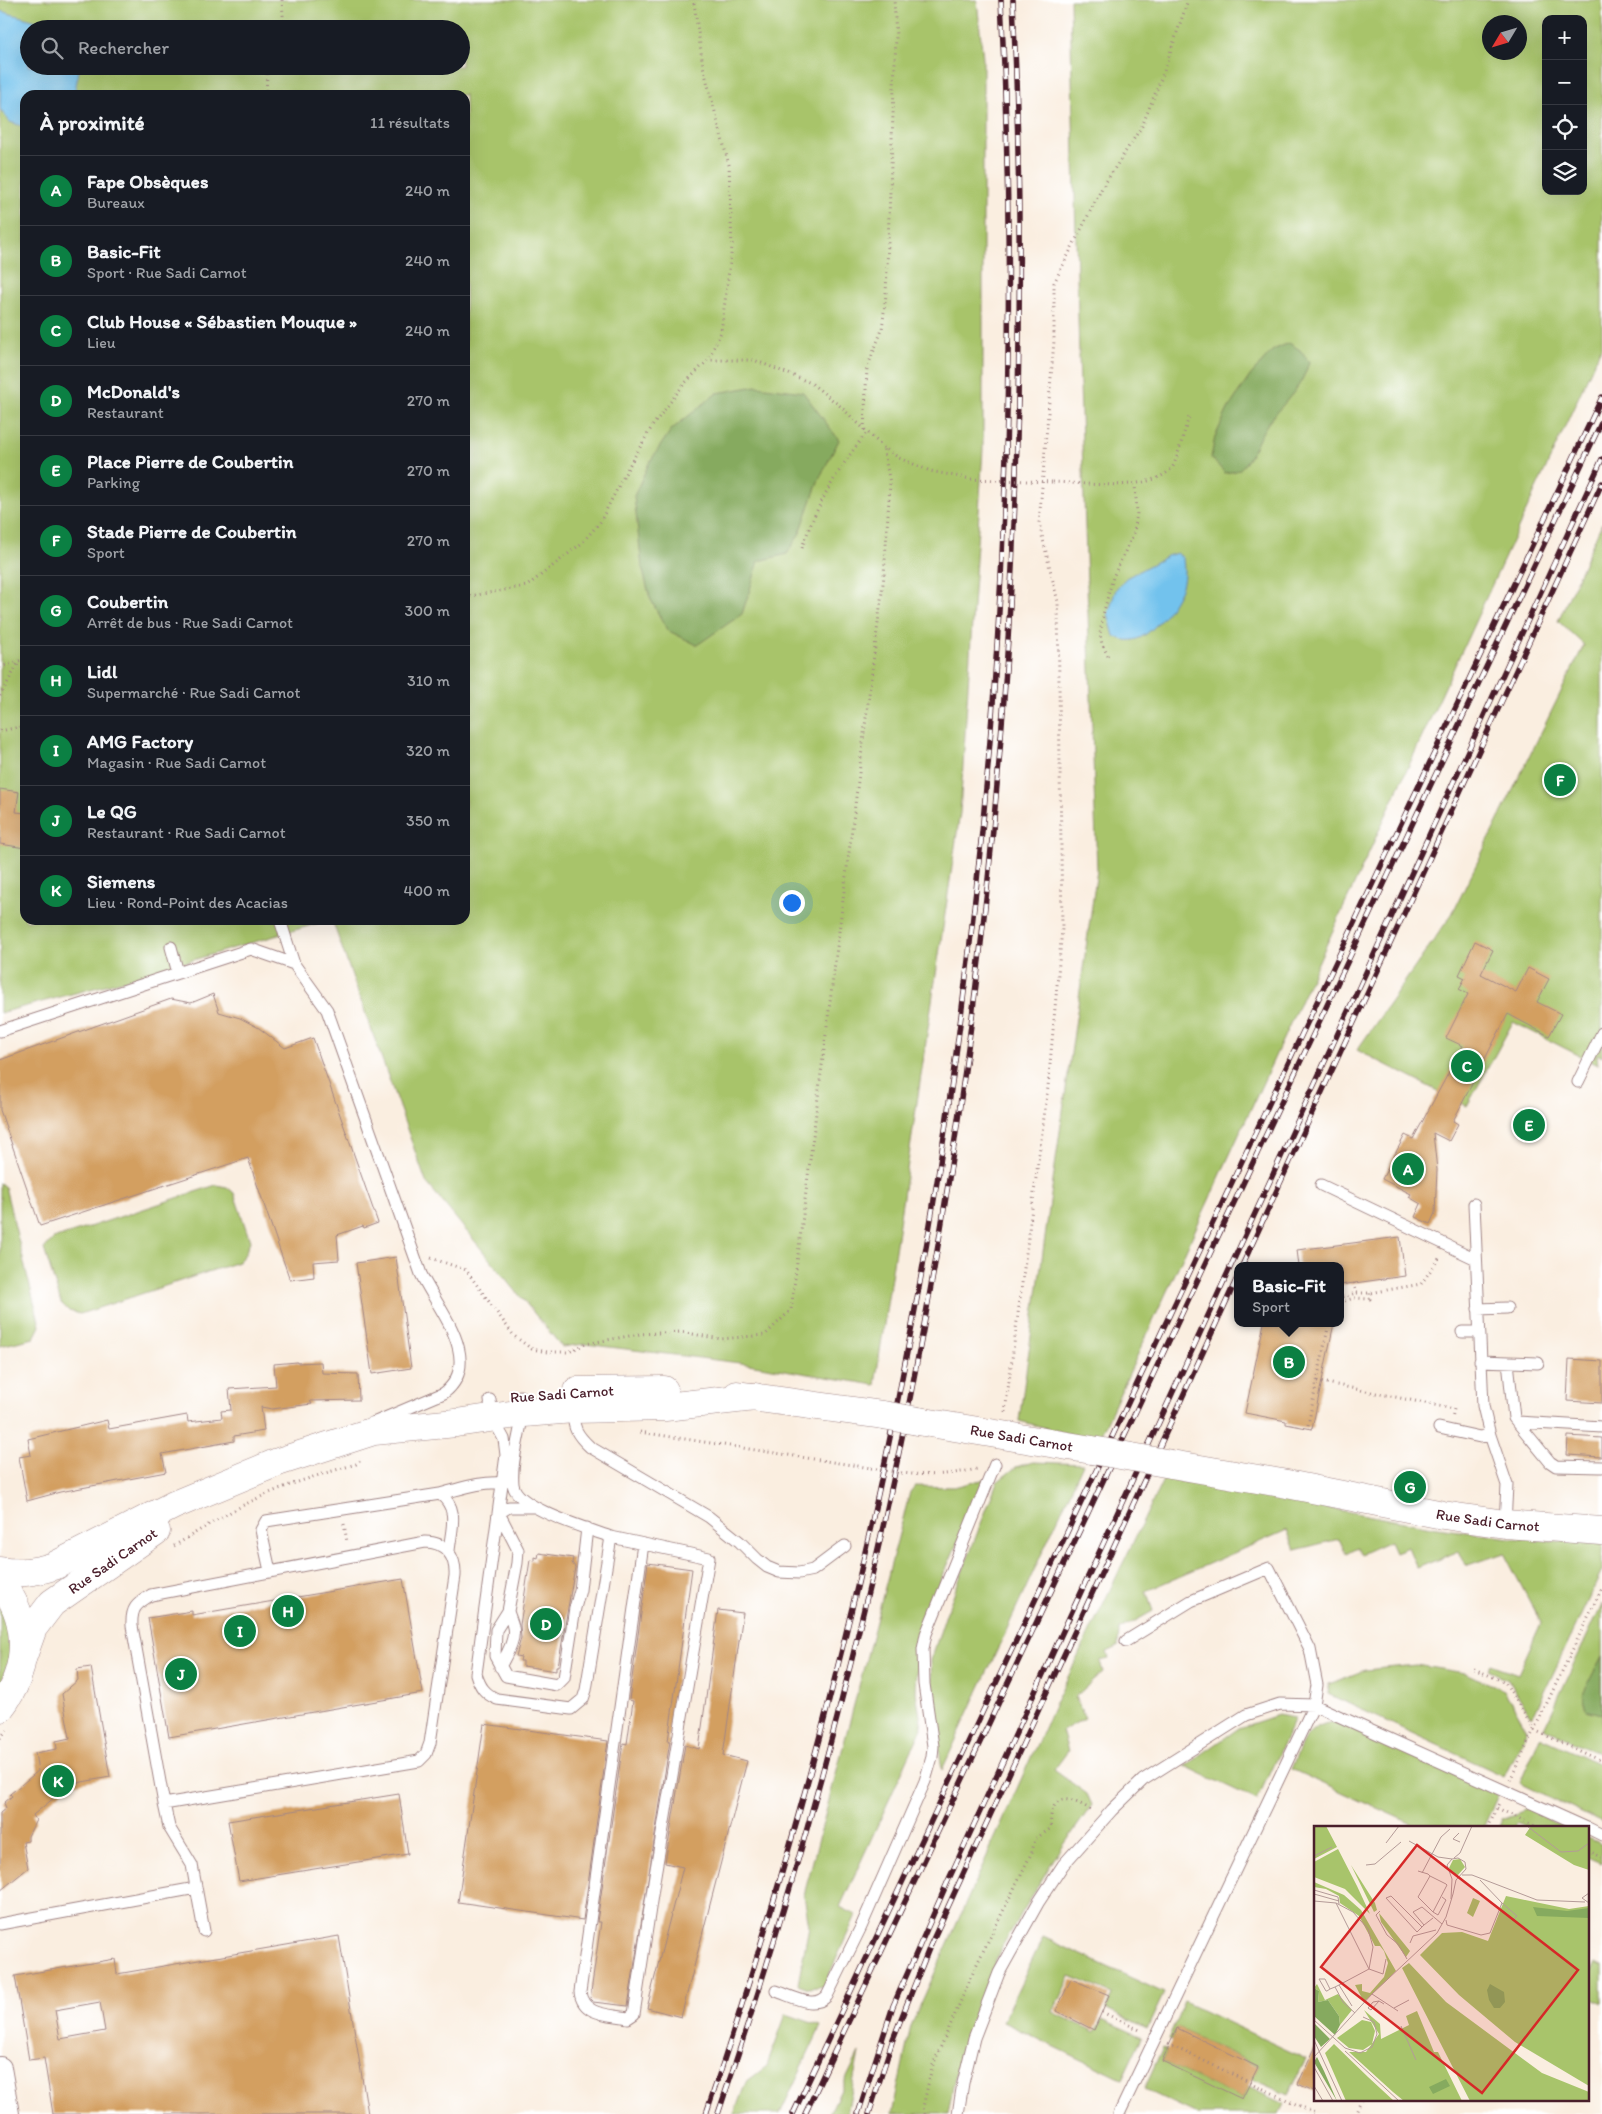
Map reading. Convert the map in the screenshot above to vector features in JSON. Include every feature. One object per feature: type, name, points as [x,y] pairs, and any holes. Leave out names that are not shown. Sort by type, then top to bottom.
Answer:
[{"type":"main road","name":"Rue Sadi Carnot","points":[[0,1571],[12,1573],[37,1572],[54,1566],[159,1512],[278,1462],[363,1434],[456,1423],[491,1408],[520,1405],[590,1390],[710,1391],[755,1397],[918,1420],[1287,1484],[1506,1515],[1602,1531]]},
{"type":"main road","name":"Rue Sadi Carnot","points":[[520,1405],[574,1409],[675,1406],[755,1397]]},
{"type":"main road","name":"Rue Sadi Carnot","points":[[23,1656],[33,1628],[52,1603],[224,1485]]},
{"type":"main road","name":"Rue Sadi Carnot","points":[[1506,1515],[1602,1513]]},
{"type":"main road","points":[[0,1582],[12,1599],[20,1617],[23,1637],[23,1656],[15,1684],[0,1708]]},
{"type":"street","points":[[0,2068],[8,2114]]},
{"type":"lane","points":[[282,925],[294,964],[327,1010],[414,1253],[429,1291],[448,1322],[460,1350],[457,1378],[452,1387],[444,1393],[388,1415],[363,1434]]},
{"type":"lane","points":[[171,947],[178,973]]},
{"type":"lane","points":[[0,1031],[251,949],[294,964]]},
{"type":"lane","points":[[1578,1082],[1602,1033]]},
{"type":"lane","points":[[1321,1185],[1476,1259]]},
{"type":"lane","points":[[1474,1204],[1483,1406],[1490,1435],[1507,1486],[1506,1515]]},
{"type":"lane","points":[[1478,1308],[1507,1308]]},
{"type":"lane","points":[[1462,1332],[1479,1332]]},
{"type":"lane","points":[[1480,1361],[1538,1363]]},
{"type":"lane","points":[[1508,1362],[1512,1414],[1550,1462],[1556,1466],[1602,1467]]},
{"type":"lane","points":[[520,1405],[522,1422],[515,1446],[512,1483],[514,1490],[522,1499],[534,1507],[611,1537],[709,1558],[655,1875],[634,2014],[628,2018],[591,2011],[581,2000],[580,1992],[643,1544]]},
{"type":"lane","points":[[491,1408],[505,1446],[506,1455],[476,1674],[482,1689],[488,1696],[497,1700],[571,1709],[583,1700],[611,1537]]},
{"type":"lane","points":[[574,1409],[572,1422],[578,1435],[588,1445],[709,1517],[767,1567],[790,1574],[813,1570],[845,1546]]},
{"type":"lane","points":[[1517,1422],[1602,1427]]},
{"type":"lane","points":[[1439,1428],[1480,1437],[1490,1435]]},
{"type":"lane","points":[[776,1991],[810,2003],[818,2002],[827,1996],[861,1927],[925,1781],[933,1746],[924,1684],[923,1649],[930,1620],[995,1464]]},
{"type":"lane","points":[[270,1571],[261,1530],[266,1521],[440,1494],[493,1482],[503,1483]]},
{"type":"lane","points":[[164,1804],[419,1761],[426,1754],[430,1743],[456,1566],[449,1551],[453,1511],[448,1501],[440,1494]]},
{"type":"lane","points":[[499,1513],[509,1507],[534,1507]]},
{"type":"lane","points":[[499,1513],[518,1550],[508,1610],[496,1630],[494,1650],[500,1667],[506,1676],[512,1678],[557,1685],[564,1678],[575,1608],[580,1590],[587,1528]]},
{"type":"lane","points":[[204,1931],[192,1865],[169,1828],[131,1614],[142,1600],[151,1595],[270,1571],[425,1542],[434,1542],[449,1551]]},
{"type":"lane","points":[[1119,2114],[1314,1705],[1317,1685],[1310,1649],[1269,1568],[1191,1601],[1126,1641]]},
{"type":"lane","points":[[500,1667],[510,1648],[514,1635],[514,1627],[508,1610]]},
{"type":"lane","points":[[958,2114],[974,2038],[999,1973],[1038,1904],[1063,1865],[1105,1818],[1143,1780],[1246,1715],[1280,1704],[1314,1705],[1584,1826]]},
{"type":"lane","points":[[1590,1829],[1602,1835]]},
{"type":"lane","points":[[0,1924],[196,1888]]},
{"type":"path","points":[[282,0],[283,20]]},
{"type":"path","points":[[802,548],[810,522],[823,497],[865,432],[867,368],[882,330],[886,294],[896,37],[894,0]]},
{"type":"path","points":[[1001,1435],[1048,1087],[1062,929],[1058,602],[1038,523],[1054,341],[1054,283],[1102,188],[1142,126],[1163,74],[1188,0]]},
{"type":"path","points":[[470,596],[527,586],[582,543],[600,522],[629,466],[654,425],[684,384],[708,360],[721,332],[732,247],[728,165],[720,124],[703,66],[694,3]]},
{"type":"path","points":[[266,90],[267,75]]},
{"type":"path","points":[[708,360],[754,360],[811,383],[840,406],[865,432],[899,458],[930,471],[971,479],[1135,484],[1156,479],[1173,467],[1188,417]]},
{"type":"path","points":[[414,1253],[466,1270],[514,1336],[532,1349],[547,1352],[569,1352],[585,1344],[640,1334],[681,1332],[721,1340],[765,1335],[791,1310],[884,576],[890,483],[883,447]]},
{"type":"path","points":[[1108,656],[1102,644],[1100,634],[1113,577],[1134,533],[1137,513],[1135,484]]},
{"type":"path","points":[[0,667],[19,662]]},
{"type":"path","points":[[0,696],[19,662]]},
{"type":"path","points":[[0,731],[20,727]]},
{"type":"path","points":[[1344,1296],[1421,1284],[1435,1267],[1447,1246]]},
{"type":"path","points":[[1354,1283],[1356,1293]]},
{"type":"path","points":[[1344,1301],[1355,1298],[1370,1299],[1370,1293]]},
{"type":"path","points":[[1308,1425],[1328,1327]]},
{"type":"path","points":[[1317,1381],[1454,1409],[1452,1420],[1454,1424]]},
{"type":"path","points":[[639,1432],[930,1476],[947,1475],[995,1464]]},
{"type":"path","points":[[342,1509],[350,1556]]},
{"type":"path","points":[[1489,1826],[1602,1588]]},
{"type":"path","points":[[1474,1669],[1505,1682],[1534,1730],[1602,1761]]},
{"type":"path","points":[[924,2114],[923,2107],[932,2067],[976,1966],[1032,1852],[1035,1839],[1050,1829],[1053,1808],[1061,1800],[1066,1800],[1081,1804],[1105,1818]]},
{"type":"path","points":[[1497,1808],[1535,1826]]},
{"type":"path","points":[[1590,1852],[1602,1857]]},
{"type":"path","points":[[1102,2012],[1317,2114]]},
{"type":"path","points":[[1355,2114],[1360,2102]]},
{"type":"green space","points":[[0,0],[977,0],[983,59],[983,449],[960,813],[875,1385],[748,1364],[585,1344],[562,1347],[426,1182],[334,925],[470,925],[470,90],[20,90],[20,925],[312,925],[132,978],[0,1013]]},
{"type":"green space","points":[[1070,0],[1602,0],[1602,346],[1098,1441],[1019,1421],[1097,870],[1079,356]]},
{"type":"green space","points":[[1289,343],[1300,350],[1309,362],[1306,372],[1296,389],[1266,426],[1244,465],[1238,470],[1225,473],[1211,458],[1215,437],[1228,409],[1250,376],[1273,350]]},
{"type":"green space","points":[[757,386],[803,392],[839,440],[819,479],[800,533],[787,554],[759,561],[742,614],[697,645],[667,630],[650,598],[642,567],[634,496],[649,463],[671,430],[717,393]]},
{"type":"green space","points":[[1602,523],[1602,1056],[1597,1054],[1598,1065],[1513,1022],[1467,1106],[1357,1050],[1452,914],[1584,645],[1558,621]]},
{"type":"green space","points":[[0,1183],[5,1187],[40,1326],[34,1338],[0,1346]]},
{"type":"green space","points":[[216,1185],[227,1187],[234,1193],[250,1241],[245,1254],[238,1262],[80,1314],[69,1311],[61,1303],[44,1249],[53,1239]]},
{"type":"green space","points":[[1033,1462],[1083,1464],[942,1770],[932,1700],[931,1660],[946,1614],[997,1482],[1016,1467]]},
{"type":"green space","points":[[1164,1478],[1437,1528],[1511,1538],[1602,1544],[1602,1571],[1532,1718],[1508,1679],[1488,1670],[1491,1664],[1518,1674],[1541,1623],[1504,1553],[1466,1566],[1459,1551],[1417,1568],[1408,1547],[1395,1552],[1390,1541],[1361,1554],[1357,1547],[1346,1553],[1339,1539],[1295,1550],[1287,1530],[1146,1591],[1153,1611],[1119,1630],[1118,1647],[1107,1652],[1109,1659],[1100,1661],[1103,1672],[1075,1697],[1085,1718],[1062,1731],[1068,1751],[1054,1770],[1087,1794],[1092,1805],[1054,1859],[1001,1948],[958,2059],[948,2114],[892,2114],[911,2026],[1053,1708]]},
{"type":"green space","points":[[985,1479],[919,1631],[916,1692],[922,1728],[840,1907],[856,1915],[824,1986],[809,1988],[798,1984],[809,1926],[804,1895],[910,1492],[915,1486],[954,1487]]},
{"type":"green space","points":[[0,1602],[6,1614],[11,1653],[0,1687]]},
{"type":"green space","points":[[1602,1604],[1602,1755],[1544,1728]]},
{"type":"green space","points":[[1602,1656],[1602,1714],[1586,1710],[1582,1695]]},
{"type":"green space","points":[[1416,1665],[1465,1673],[1504,1690],[1527,1730],[1504,1776],[1328,1694],[1329,1684],[1365,1670]]},
{"type":"green space","points":[[1278,1715],[1295,1718],[1257,1800],[1185,1766],[1239,1728]]},
{"type":"green space","points":[[1339,1721],[1498,1795],[1484,1826],[1417,1826],[1291,1769],[1307,1736],[1312,1730],[1328,1723]]},
{"type":"green space","points":[[1540,1737],[1602,1765],[1602,1823],[1520,1783]]},
{"type":"green space","points":[[1528,1809],[1563,1826],[1522,1826],[1516,1823],[1515,1826],[1499,1826],[1502,1819]]},
{"type":"green space","points":[[1590,1839],[1602,1844],[1602,1863],[1590,1858]]},
{"type":"green space","points":[[1043,1937],[1164,1993],[1147,2029],[1106,2009],[1112,1994],[1070,1976],[1053,2012],[1095,2032],[1102,2019],[1142,2037],[1122,2079],[1003,2022]]},
{"type":"green space","points":[[1595,1962],[1602,1965],[1602,2004],[1590,1998],[1590,1972]]},
{"type":"green space","points":[[1184,2002],[1306,2059],[1288,2095],[1252,2079],[1258,2066],[1177,2028],[1171,2040],[1168,2039]]},
{"type":"green space","points":[[786,2014],[821,2026],[780,2114],[734,2114],[746,2082],[767,2066]]},
{"type":"green space","points":[[1163,2047],[1167,2049],[1162,2061],[1242,2099],[1248,2087],[1284,2104],[1279,2114],[1197,2114],[1144,2089]]},
{"type":"green space","points":[[859,2053],[847,2114],[829,2114]]},
{"type":"water","points":[[0,11],[33,20],[20,20],[20,75],[78,75],[75,90],[20,90],[20,125],[10,122],[0,109]]},
{"type":"water","points":[[1177,553],[1183,558],[1184,579],[1179,593],[1169,610],[1148,633],[1140,638],[1128,640],[1114,636],[1108,614],[1116,589],[1126,578],[1167,556]]},
{"type":"building","points":[[0,789],[19,792],[16,812],[20,812],[20,847],[0,844]]},
{"type":"building","points":[[1475,941],[1493,950],[1481,974],[1516,992],[1528,968],[1549,979],[1537,1002],[1561,1014],[1549,1036],[1508,1014],[1453,1121],[1458,1124],[1449,1141],[1433,1133],[1437,1170],[1435,1213],[1430,1224],[1415,1217],[1421,1204],[1409,1197],[1411,1194],[1382,1179],[1405,1135],[1413,1139],[1463,1046],[1446,1038],[1468,994],[1459,989],[1465,978],[1459,975]]},
{"type":"building","points":[[213,994],[219,1012],[240,1018],[259,1028],[285,1048],[313,1038],[378,1223],[337,1235],[339,1260],[313,1262],[314,1277],[290,1280],[248,1158],[40,1226],[0,1110],[0,1060],[171,999],[191,1003]]},
{"type":"building","points":[[1400,1237],[1405,1276],[1344,1284],[1344,1262],[1298,1262],[1297,1250]]},
{"type":"building","points":[[396,1257],[411,1368],[372,1374],[356,1263]]},
{"type":"building","points":[[1263,1327],[1333,1327],[1312,1429],[1286,1424],[1286,1421],[1245,1413]]},
{"type":"building","points":[[1569,1359],[1602,1361],[1602,1403],[1567,1401]]},
{"type":"building","points":[[321,1362],[322,1373],[358,1374],[359,1400],[310,1401],[312,1404],[272,1409],[261,1407],[264,1431],[234,1436],[234,1441],[162,1454],[166,1472],[60,1492],[27,1501],[19,1457],[31,1455],[28,1439],[107,1420],[109,1429],[187,1415],[188,1422],[222,1418],[221,1411],[231,1410],[229,1389],[276,1386],[274,1364]]},
{"type":"building","points":[[1568,1436],[1602,1438],[1602,1457],[1567,1455]]},
{"type":"building","points":[[539,1553],[573,1558],[572,1563],[575,1567],[556,1671],[523,1666],[523,1661],[520,1661],[521,1657],[516,1656],[521,1638],[520,1625],[530,1560],[535,1561],[535,1557],[538,1558]]},
{"type":"building","points":[[648,1563],[692,1569],[668,1741],[670,1741],[628,2006],[593,2002],[590,1999],[601,1922],[597,1922],[623,1743],[627,1744],[633,1701],[629,1700]]},
{"type":"building","points":[[403,1579],[423,1693],[169,1737],[148,1618],[192,1611],[192,1615]]},
{"type":"building","points":[[718,1610],[743,1613],[723,1755],[747,1761],[681,2017],[647,2008],[683,1867],[665,1863],[685,1745],[699,1749]]},
{"type":"building","points":[[91,1667],[110,1777],[71,1784],[33,1815],[36,1820],[28,1836],[28,1841],[23,1842],[28,1868],[0,1891],[0,1813],[6,1808],[4,1803],[12,1796],[10,1794],[38,1771],[35,1753],[57,1749],[56,1741],[70,1738],[62,1694],[78,1680],[77,1669]]},
{"type":"building","points":[[484,1724],[608,1741],[583,1920],[458,1902]]},
{"type":"building","points":[[399,1794],[408,1854],[239,1881],[228,1821]]},
{"type":"building","points":[[339,1936],[368,2114],[53,2114],[44,2058],[29,2060],[15,1976],[115,1959],[117,1974]],"holes":[[[100,2002],[105,2031],[60,2039],[55,2010]]]},
{"type":"building","points":[[1071,1979],[1109,1995],[1094,2030],[1056,2011]]},
{"type":"building","points":[[1177,2028],[1258,2067],[1242,2099],[1162,2061]]},
{"type":"building","points":[[1314,2050],[1314,2091],[1298,2084]]},
{"type":"railway","points":[[706,2114],[786,1858],[854,1598],[910,1336],[954,1071],[985,804],[1003,537],[1008,268],[1001,0]]},
{"type":"railway","points":[[718,2114],[799,1858],[867,1598],[922,1336],[965,1071],[995,804],[1013,537],[1019,268],[1013,0]]},
{"type":"railway","points":[[793,2114],[1602,397]]},
{"type":"railway","points":[[805,2114],[1602,421]]},
{"type":"railway","points":[[858,2114],[893,2006],[948,1881],[1602,459]]},
{"type":"railway","points":[[1244,1262],[1602,483]]},
{"type":"railway","points":[[869,2114],[893,2039],[930,1946],[1234,1285]]},
{"type":"place","name":"Stade Pierre de Coubertin","points":[[1560,780]]},
{"type":"place","name":"Club House « Sébastien Mouque »","points":[[1467,1066]]},
{"type":"place","name":"Place Pierre de Coubertin","points":[[1529,1125]]},
{"type":"place","name":"Fape Obsèques","points":[[1408,1169]]},
{"type":"place","name":"Basic-Fit","points":[[1289,1362]]},
{"type":"place","name":"Coubertin","points":[[1410,1487]]},
{"type":"place","name":"Lidl","points":[[288,1611]]},
{"type":"place","name":"McDonald's","points":[[546,1624]]},
{"type":"place","name":"AMG Factory","points":[[240,1631]]},
{"type":"place","name":"Le QG","points":[[181,1674]]},
{"type":"place","name":"Siemens","points":[[58,1781]]}]
